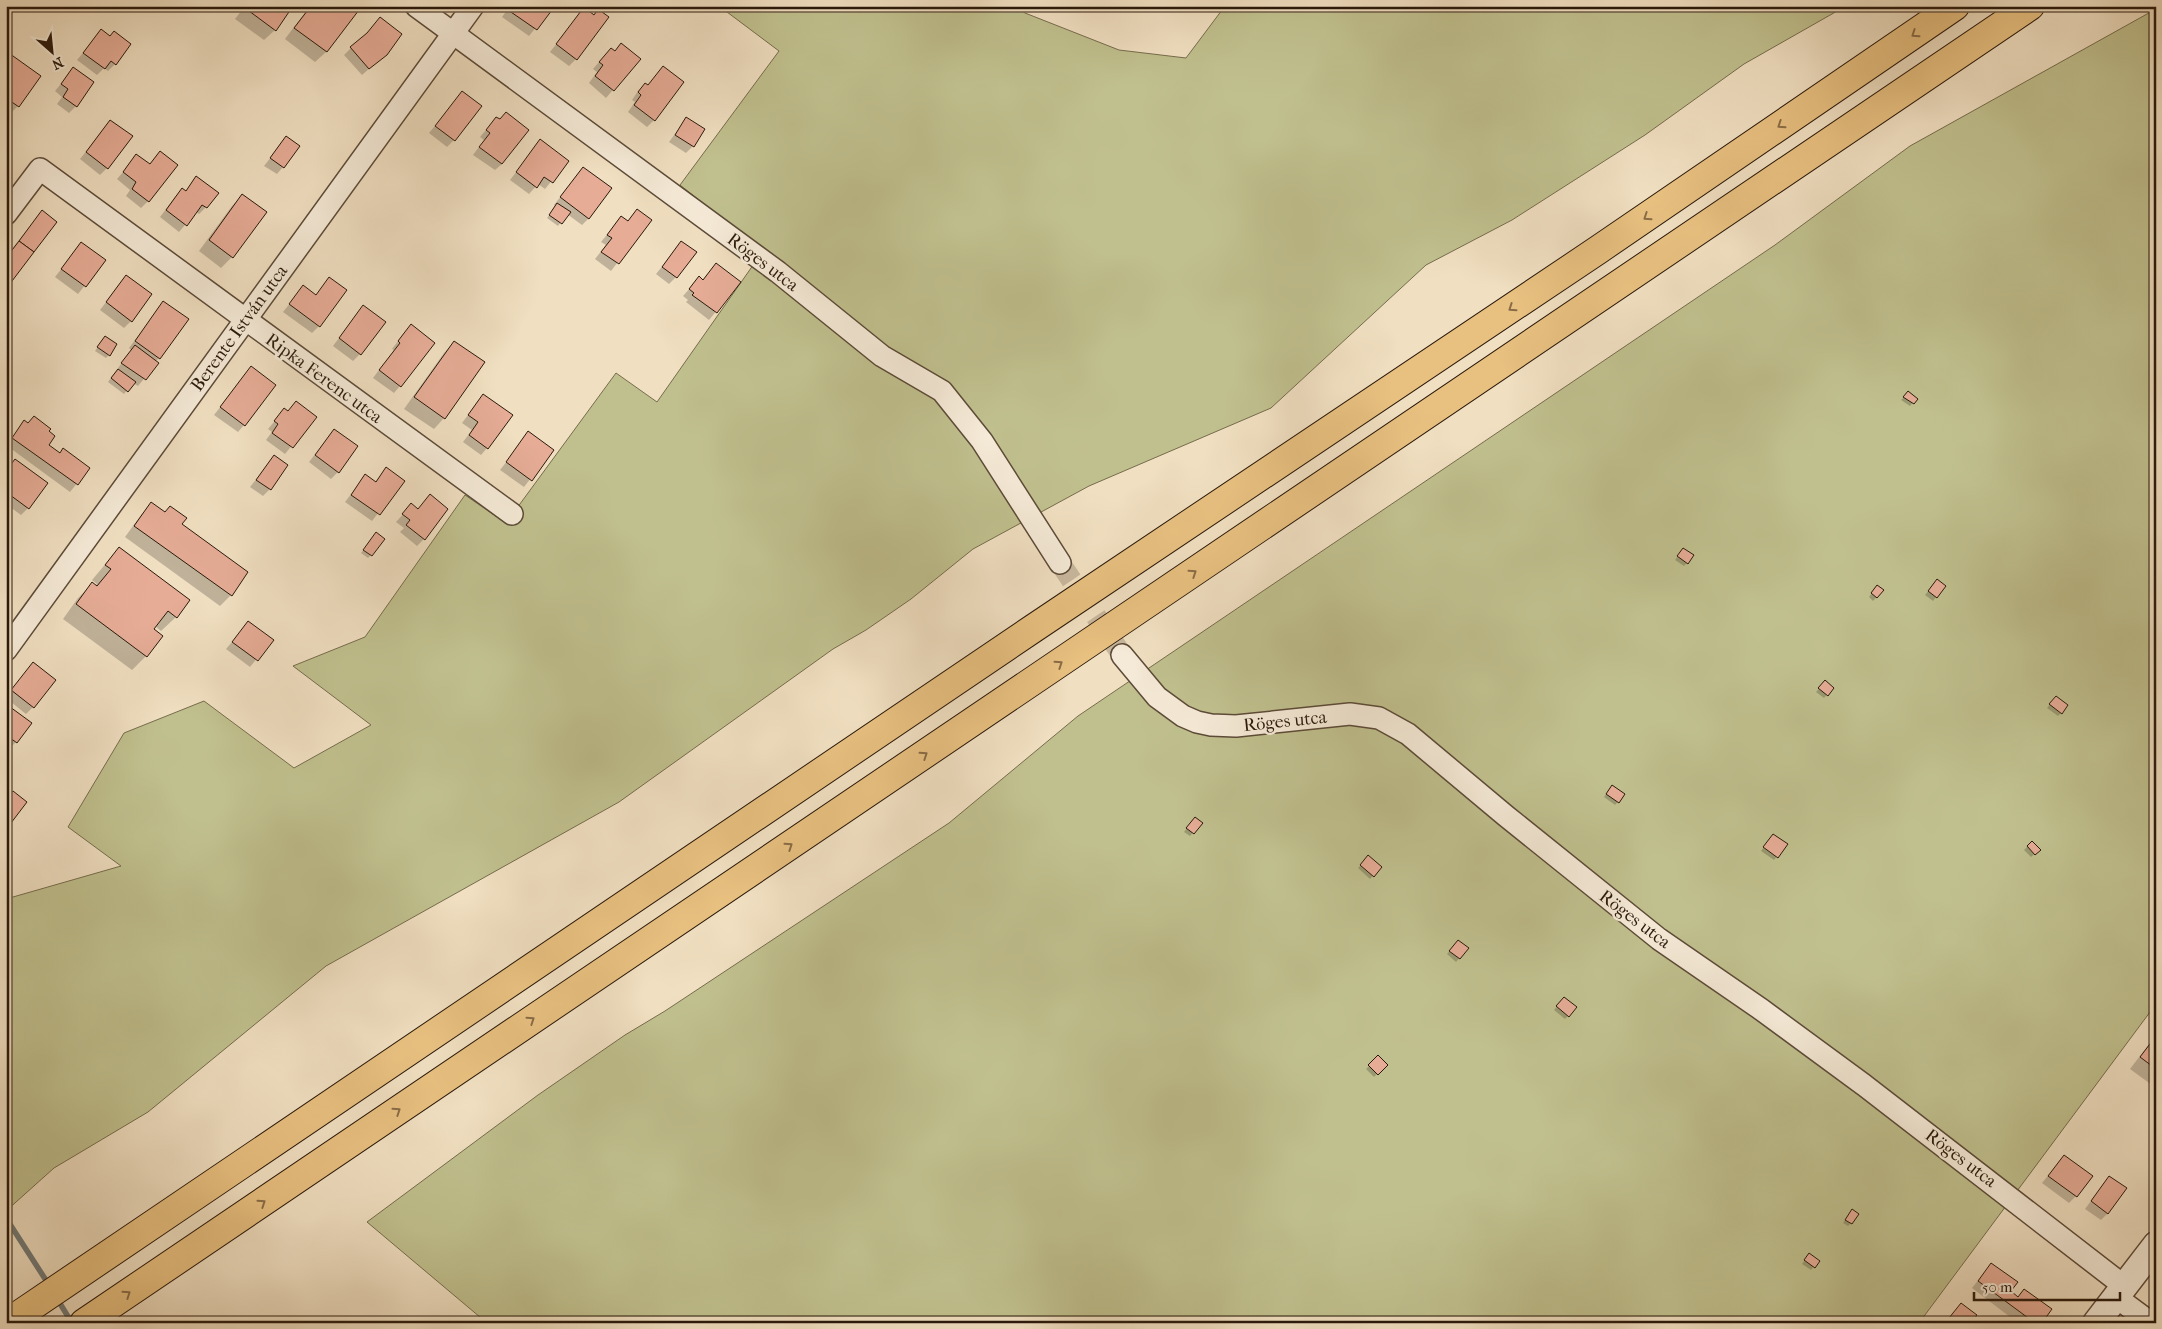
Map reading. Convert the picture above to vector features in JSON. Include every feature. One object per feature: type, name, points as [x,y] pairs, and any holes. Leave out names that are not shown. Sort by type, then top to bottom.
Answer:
[{"type":"highway","points":[[8,1323],[1017,639],[1598,250],[1955,6]]},
{"type":"highway","points":[[86,1322],[2030,6]]},
{"type":"street","name":"Röges utca","points":[[416,6],[778,272],[882,356],[942,391],[982,441],[1060,563]]},
{"type":"street","name":"Berente István utca","points":[[6,650],[473,6]]},
{"type":"street","name":"Ripka Ferenc utca","points":[[6,214],[40,169],[244,320],[512,514]]},
{"type":"street","name":"Röges utca","points":[[1122,655],[1156,697],[1183,716],[1197,722],[1211,725],[1236,726],[1327,716],[1364,715],[1379,718],[1408,734],[1506,816],[1659,939],[1762,1010],[1864,1085],[2120,1291],[2152,1323]]},
{"type":"street","points":[[2096,1323],[2156,1245]]},
{"type":"green space","points":[[719,6],[1016,6],[1025,13],[1119,50],[1186,58],[1225,6],[1846,6],[1744,64],[1645,135],[1512,220],[1426,265],[1271,408],[1089,486],[973,549],[911,599],[866,630],[833,649],[619,802],[326,966],[148,1112],[54,1168],[6,1211],[6,899],[121,866],[68,827],[124,733],[204,701],[294,768],[371,725],[293,666],[365,637],[465,495],[506,523],[616,373],[657,402],[763,251],[680,185],[779,51]]},
{"type":"green space","points":[[2156,9],[2156,1004],[1919,1323],[487,1323],[367,1222],[538,1095],[625,1035],[665,1011],[949,823],[1078,716],[1775,245],[1910,146]]},
{"type":"building","points":[[246,6],[293,6],[276,31],[245,8]]},
{"type":"building","points":[[311,6],[362,6],[327,52],[294,28]]},
{"type":"building","points":[[511,6],[555,6],[537,30],[508,10]]},
{"type":"building","points":[[584,7],[594,15],[598,9],[609,17],[577,60],[556,44]]},
{"type":"building","points":[[380,17],[402,34],[387,55],[369,69],[350,47],[367,33]]},
{"type":"building","points":[[101,29],[110,36],[114,31],[131,44],[116,65],[111,61],[105,69],[83,53]]},
{"type":"building","points":[[621,43],[641,59],[614,91],[595,76],[603,65],[599,62],[611,48],[615,51]]},
{"type":"building","points":[[6,51],[41,76],[19,107],[6,98]]},
{"type":"building","points":[[663,66],[684,82],[655,121],[634,105],[641,95],[638,92],[645,83],[648,85]]},
{"type":"building","points":[[73,67],[94,82],[77,107],[63,97],[68,89],[61,84]]},
{"type":"building","points":[[462,91],[482,106],[455,141],[435,126]]},
{"type":"building","points":[[506,112],[529,130],[502,164],[479,147],[490,133],[486,130],[496,117],[500,119]]},
{"type":"building","points":[[686,117],[705,129],[694,147],[675,135]]},
{"type":"building","points":[[110,120],[133,136],[108,169],[86,152]]},
{"type":"building","points":[[286,136],[300,146],[284,168],[270,158]]},
{"type":"building","points":[[540,139],[569,161],[553,183],[544,177],[537,188],[516,172]]},
{"type":"building","points":[[160,151],[178,165],[149,202],[132,189],[136,182],[123,172],[136,154],[150,164]]},
{"type":"building","points":[[583,167],[612,188],[589,219],[560,197]]},
{"type":"building","points":[[196,176],[219,193],[207,208],[202,205],[187,226],[166,210],[182,188],[186,191]]},
{"type":"building","points":[[242,194],[267,212],[233,258],[209,240]]},
{"type":"building","points":[[557,203],[571,212],[562,224],[549,215]]},
{"type":"building","points":[[637,209],[652,220],[619,264],[601,252],[612,238],[607,235],[621,216],[628,221]]},
{"type":"building","points":[[42,210],[57,222],[34,252],[19,241]]},
{"type":"building","points":[[19,241],[34,252],[6,289],[6,258]]},
{"type":"building","points":[[681,241],[697,252],[677,278],[662,267]]},
{"type":"building","points":[[81,242],[106,260],[86,287],[61,269]]},
{"type":"building","points":[[716,263],[741,282],[717,313],[692,295],[694,293],[689,289],[699,276],[703,280]]},
{"type":"building","points":[[126,275],[152,294],[132,322],[106,302]]},
{"type":"building","points":[[329,277],[347,290],[320,327],[289,304],[303,285],[316,295]]},
{"type":"building","points":[[163,301],[189,319],[160,359],[135,341]]},
{"type":"building","points":[[363,305],[386,322],[361,355],[339,338]]},
{"type":"building","points":[[411,324],[435,343],[401,387],[379,370],[400,343],[398,341]]},
{"type":"building","points":[[105,336],[117,344],[110,356],[97,347]]},
{"type":"building","points":[[454,341],[485,362],[445,419],[414,397]]},
{"type":"building","points":[[135,345],[159,363],[146,380],[121,363]]},
{"type":"building","points":[[251,366],[276,385],[245,426],[220,407]]},
{"type":"building","points":[[118,369],[136,382],[128,392],[111,378]]},
{"type":"building","points":[[1908,391],[1918,399],[1914,404],[1903,397]]},
{"type":"building","points":[[483,394],[513,415],[488,449],[469,435],[478,422],[468,415]]},
{"type":"building","points":[[296,401],[317,417],[293,448],[272,433],[278,424],[274,421],[284,408],[288,411]]},
{"type":"building","points":[[34,416],[51,429],[49,431],[55,436],[49,445],[60,453],[63,448],[90,468],[78,485],[12,438],[24,420],[28,423]]},
{"type":"building","points":[[334,429],[358,446],[339,473],[315,455]]},
{"type":"building","points":[[528,431],[554,450],[532,481],[506,462]]},
{"type":"building","points":[[274,455],[288,465],[271,490],[256,480]]},
{"type":"building","points":[[15,459],[48,483],[29,509],[6,492],[6,471]]},
{"type":"building","points":[[386,467],[405,481],[380,515],[351,495],[365,474],[376,482]]},
{"type":"building","points":[[430,494],[448,509],[425,540],[406,525],[410,520],[402,514],[411,503],[418,509]]},
{"type":"building","points":[[151,502],[165,512],[170,506],[187,518],[182,524],[248,572],[232,596],[134,526]]},
{"type":"building","points":[[376,532],[385,539],[372,556],[363,550]]},
{"type":"building","points":[[119,547],[190,600],[177,618],[168,611],[154,629],[163,636],[147,657],[76,604],[92,582],[97,586],[111,569],[105,565]]},
{"type":"building","points":[[1683,548],[1694,555],[1688,564],[1677,556]]},
{"type":"building","points":[[1937,579],[1946,586],[1937,598],[1928,591]]},
{"type":"building","points":[[1877,585],[1884,590],[1877,598],[1871,593]]},
{"type":"building","points":[[248,621],[274,640],[258,661],[232,642]]},
{"type":"building","points":[[33,662],[56,680],[34,708],[11,690]]},
{"type":"building","points":[[1825,680],[1834,688],[1828,696],[1818,688]]},
{"type":"building","points":[[2056,696],[2068,705],[2062,714],[2049,704]]},
{"type":"building","points":[[6,704],[32,723],[17,743],[6,735]]},
{"type":"building","points":[[1612,785],[1625,794],[1619,803],[1606,794]]},
{"type":"building","points":[[13,791],[27,802],[11,823],[6,819],[6,799]]},
{"type":"building","points":[[1195,817],[1203,823],[1194,834],[1186,828]]},
{"type":"building","points":[[1773,834],[1788,844],[1778,858],[1763,847]]},
{"type":"building","points":[[2032,841],[2041,850],[2035,855],[2027,846]]},
{"type":"building","points":[[1368,855],[1382,867],[1374,877],[1360,865]]},
{"type":"building","points":[[1458,940],[1469,948],[1460,959],[1449,951]]},
{"type":"building","points":[[1564,997],[1577,1007],[1569,1017],[1556,1006]]},
{"type":"building","points":[[2156,1036],[2156,1069],[2140,1057]]},
{"type":"building","points":[[1378,1055],[1388,1065],[1378,1075],[1368,1065]]},
{"type":"building","points":[[2064,1155],[2093,1176],[2077,1197],[2048,1176]]},
{"type":"building","points":[[2109,1176],[2127,1188],[2108,1214],[2091,1201]]},
{"type":"building","points":[[1852,1209],[1859,1214],[1852,1224],[1845,1220]]},
{"type":"building","points":[[1809,1253],[1820,1261],[1815,1268],[1804,1260]]},
{"type":"building","points":[[1991,1263],[2018,1282],[2011,1291],[2018,1297],[2024,1289],[2052,1309],[2042,1323],[2035,1323],[1978,1281]]},
{"type":"building","points":[[1961,1303],[1977,1315],[1974,1319],[1978,1323],[1945,1323]]},
{"type":"waterway","points":[[6,1218],[49,1285]]},
{"type":"waterway","points":[[56,1297],[72,1323]]},
{"type":"tunnel","points":[[1060,563],[1122,655]]}]
